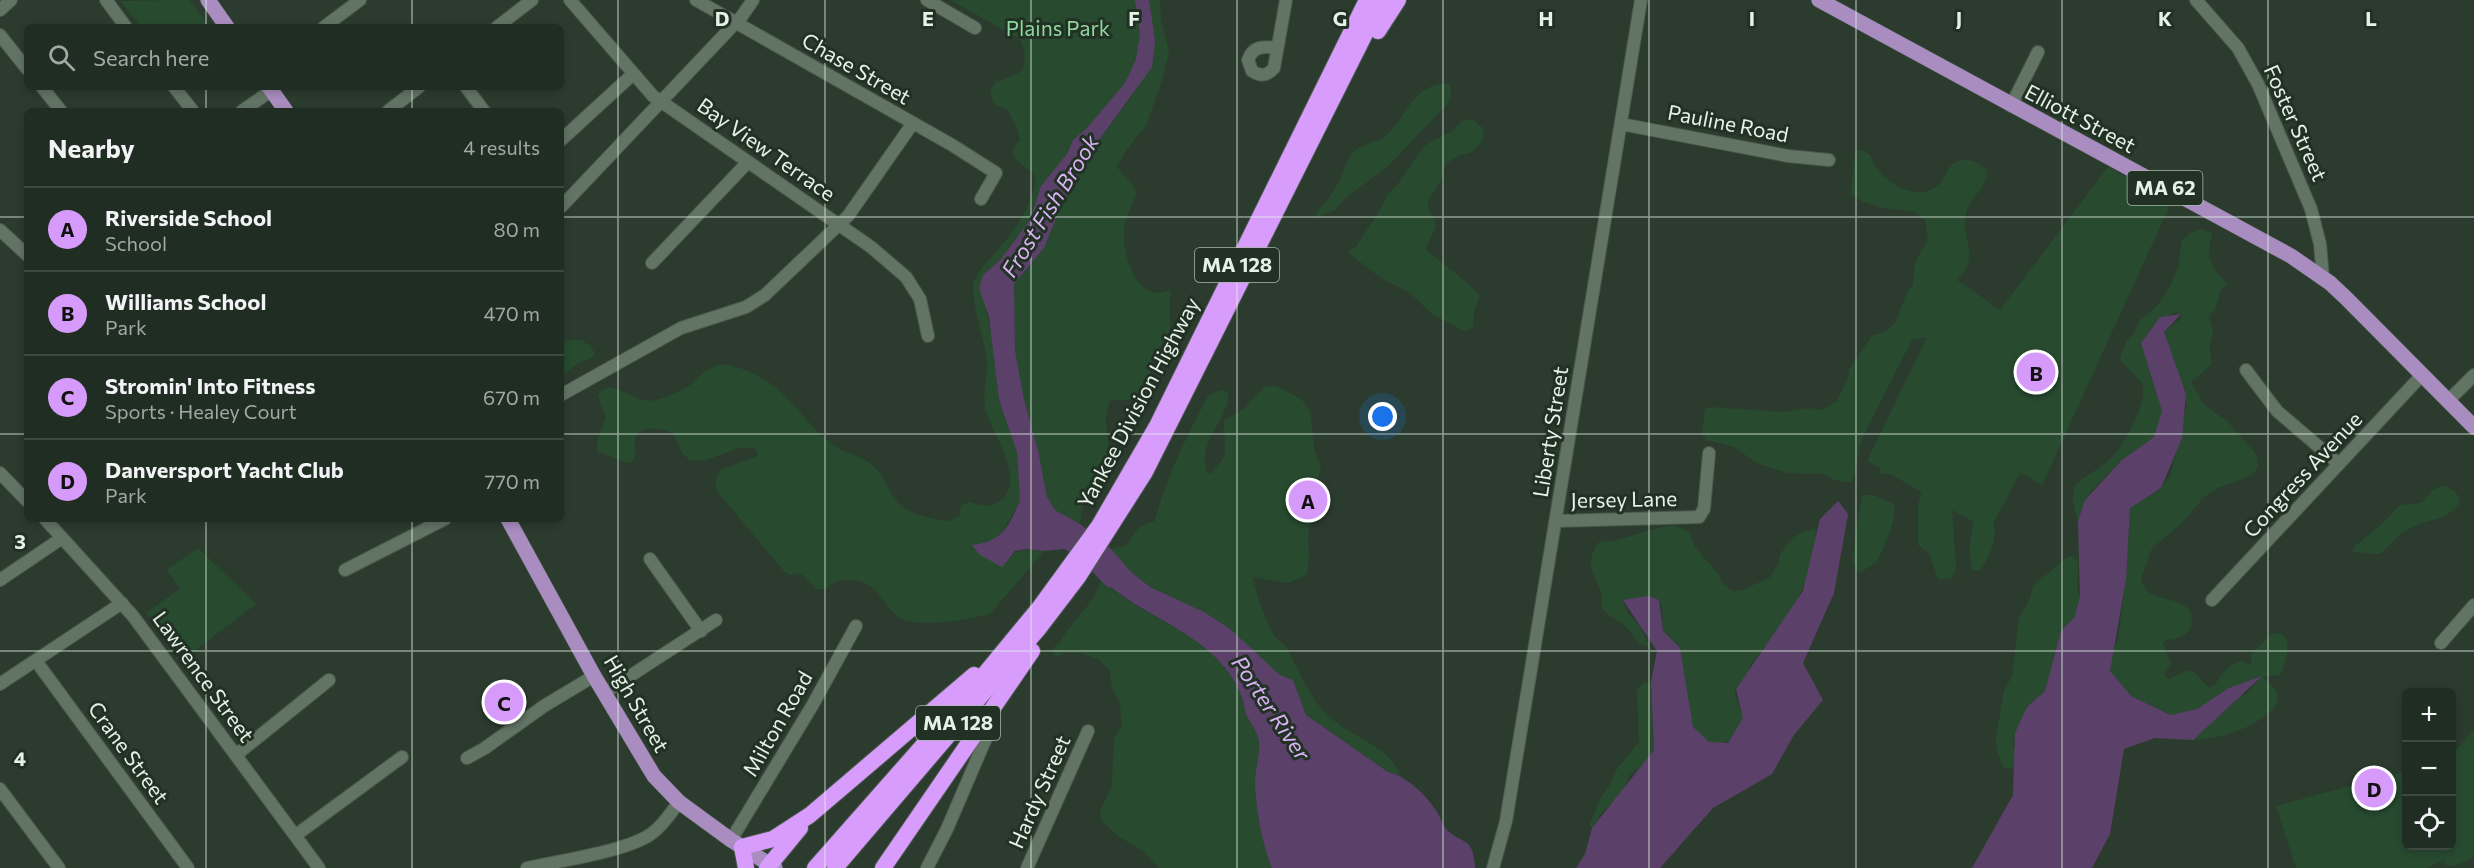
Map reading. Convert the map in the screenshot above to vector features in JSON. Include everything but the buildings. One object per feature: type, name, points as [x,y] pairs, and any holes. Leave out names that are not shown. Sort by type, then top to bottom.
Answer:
[{"type":"highway","points":[[1310,117],[1354,0]]},
{"type":"highway","name":"Yankee Division Highway","points":[[1104,529],[1368,0]]},
{"type":"highway","name":"Yankee Division Highway","points":[[827,866],[1009,645],[1073,574],[1160,445],[1382,0]]},
{"type":"highway","points":[[1293,180],[1323,136],[1362,59],[1398,0]]},
{"type":"highway","name":"Yankee Division Highway","points":[[827,866],[1016,656],[1060,601],[1073,574]]},
{"type":"highway","points":[[883,868],[1029,655],[1060,601]]},
{"type":"highway","points":[[746,868],[737,844],[774,839],[810,815],[1009,645]]},
{"type":"highway","points":[[771,867],[810,815]]},
{"type":"main road","points":[[208,0],[225,24]]},
{"type":"main road","name":"Elliott Street","points":[[1819,0],[2291,256],[2323,278],[2346,298],[2474,428]]},
{"type":"main road","points":[[272,90],[284,108]]},
{"type":"main road","name":"High Street","points":[[510,522],[594,676],[645,762],[665,789],[679,802],[771,867]]},
{"type":"street","points":[[0,10],[11,0]]},
{"type":"street","points":[[106,0],[124,24]]},
{"type":"street","points":[[328,24],[360,0]]},
{"type":"street","name":"Bay View Terrace","points":[[570,0],[647,91],[871,247],[913,284],[920,299],[928,336]]},
{"type":"street","name":"Chase Street","points":[[696,0],[913,123],[996,173],[981,199]]},
{"type":"street","points":[[564,202],[736,23],[753,0]]},
{"type":"street","points":[[927,0],[975,28]]},
{"type":"street","points":[[1277,48],[1286,0]]},
{"type":"street","name":"Liberty Street","points":[[1493,868],[1506,821],[1641,0]]},
{"type":"street","name":"Foster Street","points":[[2196,0],[2238,48],[2258,84],[2311,209],[2320,244],[2323,278]]},
{"type":"street","points":[[500,24],[525,2]]},
{"type":"street","points":[[0,35],[24,65]]},
{"type":"street","points":[[2011,106],[2038,52]]},
{"type":"street","points":[[564,137],[632,75]]},
{"type":"street","points":[[44,90],[60,108]]},
{"type":"street","points":[[176,90],[191,108]]},
{"type":"street","points":[[246,108],[268,90]]},
{"type":"street","points":[[392,108],[415,90]]},
{"type":"street","points":[[468,90],[482,108]]},
{"type":"street","points":[[564,393],[681,328],[756,302],[858,205],[913,123]]},
{"type":"street","name":"Pauline Road","points":[[1621,124],[1788,156],[1828,160]]},
{"type":"street","points":[[652,263],[748,162]]},
{"type":"street","points":[[0,230],[24,252]]},
{"type":"street","points":[[2246,370],[2277,411],[2339,464]]},
{"type":"street","name":"Congress Avenue","points":[[2212,600],[2422,375]]},
{"type":"street","points":[[2448,401],[2474,375]]},
{"type":"street","name":"Jersey Lane","points":[[1556,521],[1696,519],[1704,509],[1709,453]]},
{"type":"street","points":[[0,473],[24,498]]},
{"type":"street","name":"Lawrence Street","points":[[48,522],[122,603],[319,868]]},
{"type":"street","points":[[345,570],[439,522]]},
{"type":"street","points":[[0,580],[62,538]]},
{"type":"street","points":[[651,559],[701,631]]},
{"type":"street","points":[[0,684],[122,603]]},
{"type":"street","points":[[2442,643],[2474,605]]},
{"type":"street","points":[[604,693],[716,620]]},
{"type":"street","name":"Milton Road","points":[[737,844],[856,626]]},
{"type":"street","name":"Crane Street","points":[[36,661],[188,868]]},
{"type":"street","points":[[467,758],[544,706],[594,676]]},
{"type":"street","points":[[236,755],[329,680]]},
{"type":"street","points":[[927,868],[948,829],[990,729]]},
{"type":"street","name":"Hardy Street","points":[[1027,868],[1088,731]]},
{"type":"street","points":[[296,835],[402,757]]},
{"type":"street","points":[[0,789],[59,868]]},
{"type":"street","points":[[527,868],[628,844],[649,836],[666,820],[679,802]]},
{"type":"green space","points":[[189,0],[208,24],[139,24],[120,1]]},
{"type":"green space","name":"Plains Park","points":[[951,0],[1135,0],[1140,35],[1136,59],[1125,83],[1086,129],[1073,140],[1067,154],[1041,186],[1030,220],[1001,259],[983,275],[999,400],[1017,452],[1020,501],[1002,533],[989,542],[973,545],[1005,562],[1022,551],[1044,551],[990,614],[928,623],[908,621],[898,617],[873,588],[859,581],[837,581],[826,589],[817,589],[801,573],[790,575],[783,570],[716,490],[716,480],[720,470],[757,456],[755,448],[739,448],[706,460],[690,460],[682,453],[673,433],[645,429],[637,435],[631,463],[597,452],[598,438],[606,417],[598,396],[608,387],[643,400],[656,400],[685,388],[717,365],[728,365],[762,378],[775,387],[832,444],[872,465],[881,475],[897,502],[910,511],[948,522],[959,516],[961,506],[970,502],[984,506],[994,504],[1006,494],[1010,484],[1006,457],[985,407],[987,366],[975,308],[973,284],[978,274],[1023,216],[1035,185],[1035,175],[1014,155],[1015,145],[1020,140],[1018,130],[1007,109],[995,105],[990,93],[995,82],[1018,73],[1025,59],[1021,40]]},
{"type":"green space","points":[[1149,0],[1160,0],[1161,20],[1169,52],[1146,126],[1127,149],[1117,167],[1137,191],[1125,222],[1124,241],[1128,262],[1137,280],[1151,292],[1170,290],[1170,330],[1152,361],[1147,394],[1128,400],[1111,400],[1106,415],[1109,453],[1107,466],[1085,496],[1080,524],[1055,510],[1047,497],[1038,450],[1024,400],[1015,350],[1014,284],[1044,248],[1061,206],[1091,151],[1134,93],[1151,11]]},
{"type":"green space","points":[[1449,83],[1451,94],[1448,103],[1389,165],[1343,200],[1335,210],[1316,218],[1316,213],[1334,191],[1352,154],[1388,134],[1419,94],[1437,85]]},
{"type":"green space","points":[[1471,119],[1483,128],[1483,140],[1472,152],[1457,156],[1446,164],[1440,183],[1428,200],[1429,211],[1436,227],[1425,249],[1471,286],[1479,296],[1473,326],[1464,331],[1432,314],[1409,292],[1381,278],[1350,254],[1349,250],[1355,248],[1382,207],[1387,195],[1398,184],[1422,149],[1454,130],[1461,121]]},
{"type":"green space","points":[[1861,150],[1870,155],[1876,168],[1888,180],[1912,192],[1921,192],[1937,186],[1950,167],[1959,161],[1969,160],[1979,164],[1987,171],[1984,183],[1966,213],[1968,263],[1957,280],[2000,310],[2108,167],[2171,203],[2042,485],[2020,472],[1993,524],[1995,535],[1992,549],[1979,571],[1972,570],[1970,557],[1970,540],[1974,522],[1952,510],[1956,568],[1952,578],[1938,579],[1929,553],[1918,545],[1918,505],[1922,492],[1890,474],[1880,473],[1880,468],[1867,461],[1927,337],[1912,340],[1868,426],[1860,446],[1851,483],[1834,480],[1825,474],[1787,473],[1757,463],[1734,447],[1706,440],[1702,433],[1705,409],[1710,407],[1784,412],[1808,408],[1823,410],[1837,401],[1850,373],[1848,371],[1872,336],[1887,331],[1895,323],[1907,293],[1913,285],[1915,263],[1928,239],[1925,220],[1913,211],[1884,208],[1863,202],[1851,194],[1855,151]]},
{"type":"green space","points":[[2201,229],[2211,232],[2209,257],[2214,268],[2227,284],[2220,292],[2216,308],[2209,316],[2213,332],[2209,348],[2212,364],[2191,382],[2204,405],[2227,421],[2256,454],[2258,465],[2248,477],[2217,488],[2203,498],[2182,523],[2152,548],[2141,579],[2149,593],[2179,603],[2191,613],[2192,620],[2189,630],[2178,638],[2166,640],[2163,644],[2171,664],[2164,672],[2165,677],[2169,679],[2189,670],[2209,687],[2215,685],[2225,670],[2232,665],[2241,661],[2251,665],[2252,654],[2272,634],[2279,633],[2284,636],[2287,648],[2285,663],[2280,675],[2263,677],[2276,692],[2278,701],[2274,708],[2259,720],[2241,729],[2223,735],[2193,740],[2210,721],[2231,706],[2238,697],[2248,693],[2261,676],[2229,688],[2197,709],[2170,715],[2131,696],[2118,685],[2110,671],[2112,654],[2118,639],[2126,579],[2130,507],[2142,496],[2158,492],[2171,474],[2187,405],[2185,389],[2164,332],[2181,319],[2181,314],[2176,312],[2156,321],[2141,343],[2162,411],[2154,437],[2122,460],[2091,491],[2085,500],[2078,521],[2073,496],[2078,482],[2109,460],[2127,437],[2141,404],[2143,387],[2139,379],[2120,358],[2126,342],[2136,330],[2140,320],[2157,306],[2169,288],[2178,268],[2182,240],[2190,233]]},
{"type":"green space","points":[[581,340],[595,353],[591,358],[578,363],[564,375],[564,341]]},
{"type":"green space","points":[[1276,386],[1302,400],[1310,411],[1314,449],[1321,466],[1308,535],[1309,561],[1306,575],[1288,583],[1253,577],[1265,618],[1276,638],[1286,647],[1307,688],[1327,715],[1381,751],[1389,758],[1400,775],[1388,772],[1306,715],[1293,680],[1280,675],[1204,612],[1150,587],[1131,572],[1111,549],[1128,545],[1138,529],[1155,521],[1171,473],[1208,396],[1224,390],[1228,393],[1227,404],[1206,450],[1207,472],[1211,474],[1225,455],[1224,421],[1244,409],[1263,388]]},
{"type":"green space","points":[[2442,486],[2454,491],[2460,502],[2449,513],[2406,530],[2380,554],[2353,552],[2355,546],[2381,525],[2400,505],[2422,503],[2432,491]]},
{"type":"green space","points":[[1863,495],[1873,495],[1894,504],[1894,516],[1890,532],[1878,559],[1859,573],[1853,560]]},
{"type":"green space","points":[[1674,526],[1690,534],[1695,547],[1718,574],[1723,584],[1733,591],[1740,591],[1769,578],[1788,543],[1799,534],[1815,528],[1816,546],[1813,564],[1798,599],[1735,690],[1744,718],[1737,733],[1727,742],[1707,742],[1694,730],[1687,708],[1680,648],[1663,631],[1662,607],[1659,600],[1648,596],[1623,601],[1628,614],[1640,626],[1650,647],[1642,645],[1624,625],[1604,610],[1601,605],[1601,591],[1591,566],[1592,555],[1599,542],[1618,540]]},
{"type":"green space","points":[[198,548],[256,604],[182,660],[146,613],[180,589],[167,570]]},
{"type":"green space","points":[[2072,556],[2078,561],[2077,587],[2080,597],[2074,618],[2061,631],[2045,691],[2027,707],[2020,727],[2015,733],[2013,744],[2017,764],[2013,768],[2004,768],[1997,751],[1996,738],[2004,691],[2012,676],[2019,617],[2029,601],[2034,585],[2067,557]]},
{"type":"green space","points":[[1101,581],[1129,601],[1199,643],[1223,666],[1236,685],[1247,716],[1259,739],[1255,779],[1256,800],[1262,836],[1272,868],[1159,868],[1143,851],[1118,836],[1101,820],[1100,812],[1112,785],[1114,739],[1122,726],[1120,703],[1112,687],[1109,669],[1099,659],[1080,653],[1063,653],[1057,657],[1051,651],[1089,604]]},
{"type":"green space","points":[[1651,682],[1654,751],[1629,776],[1624,790],[1600,815],[1592,828],[1590,824],[1600,799],[1617,769],[1639,742],[1637,691],[1643,683]]},
{"type":"green space","points":[[2474,730],[2473,858],[2454,866],[2445,865],[2444,860],[2427,868],[2296,868],[2276,806],[2402,772],[2402,850],[2456,850],[2456,750]]},
{"type":"water","points":[[1135,0],[1149,0],[1155,41],[1152,67],[1091,151],[1061,206],[1044,248],[1014,284],[1015,350],[1024,400],[1038,450],[1047,497],[1055,510],[1080,524],[1111,549],[1131,572],[1150,587],[1204,612],[1230,629],[1280,675],[1293,680],[1306,715],[1388,772],[1402,777],[1420,792],[1431,803],[1449,832],[1472,849],[1475,868],[1272,868],[1262,836],[1256,800],[1255,779],[1259,739],[1246,714],[1242,697],[1232,677],[1218,660],[1185,634],[1106,586],[1079,557],[1064,549],[1015,551],[1002,567],[980,555],[972,545],[988,542],[1001,534],[1009,524],[1020,501],[1017,452],[999,400],[989,317],[979,288],[983,275],[1001,259],[1030,220],[1041,186],[1067,154],[1073,140],[1086,129],[1125,83],[1136,59],[1140,35]]},
{"type":"water","points":[[2181,314],[2164,332],[2186,394],[2182,438],[2161,488],[2130,508],[2126,579],[2110,671],[2131,696],[2170,715],[2197,709],[2229,688],[2262,676],[2193,740],[2155,738],[2124,749],[2110,834],[2092,868],[1972,868],[2013,795],[2015,733],[2027,707],[2045,691],[2061,631],[2074,618],[2080,597],[2078,521],[2085,500],[2122,460],[2154,437],[2162,411],[2141,343],[2160,317]]},
{"type":"water","points":[[1838,501],[1848,514],[1834,593],[1803,663],[1823,700],[1794,735],[1772,774],[1713,808],[1660,868],[1576,868],[1585,854],[1592,828],[1654,750],[1651,682],[1657,651],[1623,600],[1648,596],[1659,600],[1663,631],[1680,648],[1693,727],[1709,742],[1728,743],[1743,718],[1736,689],[1803,591],[1820,519]]},
{"type":"place","name":"Williams School","points":[[2036,372]]},
{"type":"place","name":"Riverside School","points":[[1308,500]]},
{"type":"place","name":"Stromin' Into Fitness","points":[[504,702]]},
{"type":"place","name":"Danversport Yacht Club","points":[[2374,788]]},
{"type":"water label","name":"Frost Fish Brook","points":[[1050,206]]},
{"type":"water label","name":"Porter River","points":[[1271,708]]}]
